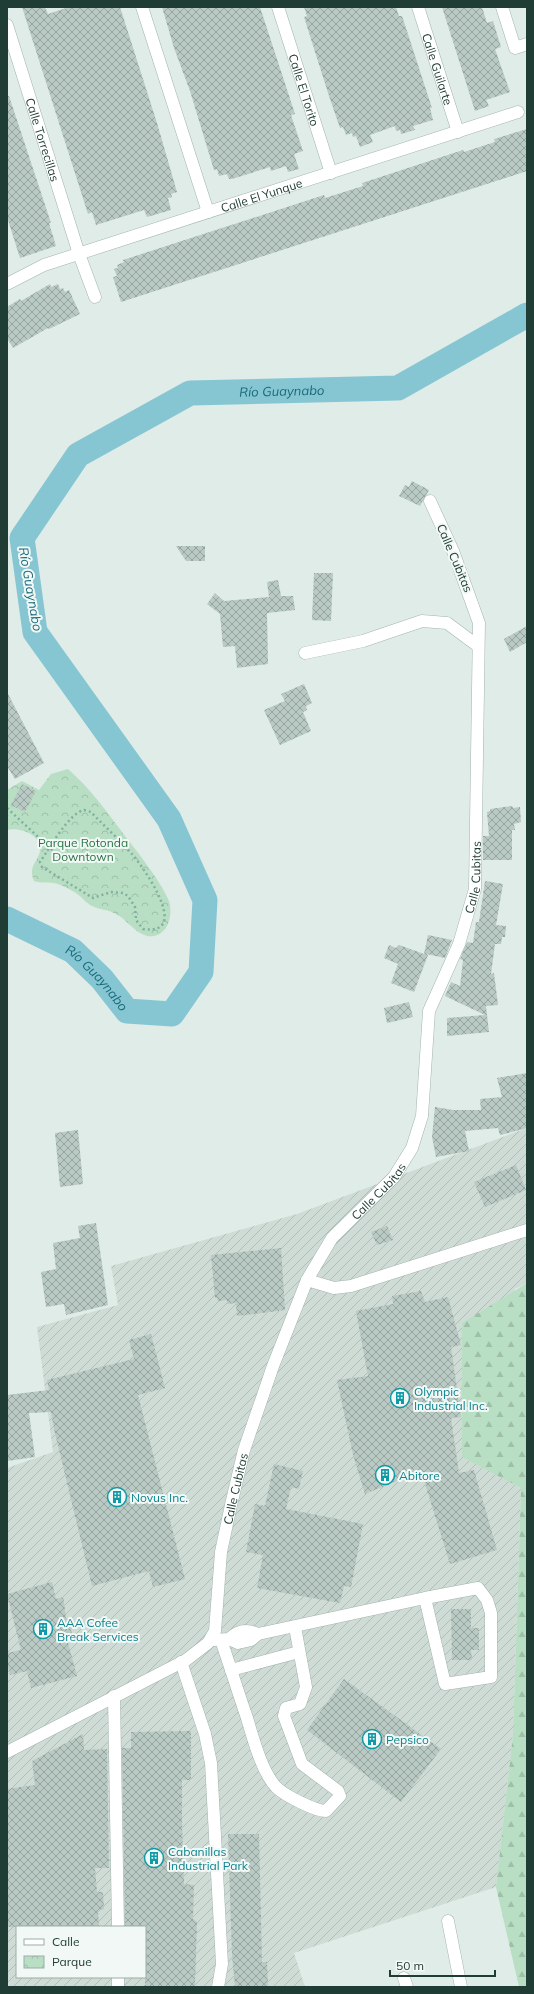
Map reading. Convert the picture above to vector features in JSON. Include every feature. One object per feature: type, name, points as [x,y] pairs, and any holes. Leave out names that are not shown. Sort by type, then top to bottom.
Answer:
[{"type":"street","points":[[142,7],[208,212]]},
{"type":"street","name":"Calle El Torito","points":[[278,7],[331,173]]},
{"type":"street","name":"Calle Guilarte","points":[[418,7],[458,132]]},
{"type":"street","points":[[502,7],[515,48],[527,44]]},
{"type":"street","name":"Calle Torrecillas","points":[[7,25],[79,254],[95,297]]},
{"type":"street","name":"Calle El Yunque","points":[[7,284],[44,265],[518,112]]},
{"type":"street","name":"Calle Cubitas","points":[[219,1640],[215,1631],[221,1552],[244,1450],[273,1366],[307,1280],[332,1238],[394,1177],[412,1148],[422,1116],[429,1011],[458,944],[475,889],[479,623],[472,597],[430,501]]},
{"type":"street","points":[[305,653],[363,641],[422,621],[447,623],[478,646]]},
{"type":"street","points":[[307,1280],[334,1288],[351,1286],[527,1230]]},
{"type":"street","points":[[7,1752],[181,1662],[219,1640],[238,1642],[251,1640],[258,1634],[425,1598],[478,1588],[487,1600],[490,1613],[492,1676],[446,1684],[425,1598]]},
{"type":"street","points":[[219,1640],[231,1670],[256,1747],[276,1788],[305,1804],[322,1811],[326,1811],[340,1796],[338,1791],[302,1764],[284,1716],[286,1708],[300,1704],[306,1688],[294,1627]]},
{"type":"street","points":[[231,1670],[299,1652]]},
{"type":"street","points":[[181,1662],[205,1734],[211,1763],[222,1964],[218,1987]]},
{"type":"street","points":[[114,1696],[118,1926]]},
{"type":"street","points":[[448,1921],[461,1987]]},
{"type":"path","points":[[7,808],[64,861],[68,856]]},
{"type":"path","points":[[84,810],[91,812],[132,854],[146,873],[165,914],[163,925],[158,929],[143,929],[136,920],[135,907],[128,896],[123,893],[111,892],[93,898],[42,868],[40,862],[50,847],[76,813],[84,810]]},
{"type":"shaded area","points":[[527,1128],[527,1283],[515,1289],[462,1456],[521,1488],[513,1734],[496,1887],[294,1953],[305,1987],[7,1987],[7,1468],[53,1452],[37,1327],[118,1305],[111,1266],[297,1214]]},
{"type":"green space","name":"Parque Rotonda Downtown","points":[[68,769],[105,810],[149,867],[165,893],[169,901],[170,917],[166,927],[159,934],[154,936],[143,935],[116,914],[93,907],[76,893],[67,888],[58,884],[34,881],[32,870],[40,852],[39,843],[36,838],[27,832],[17,829],[7,830],[7,790],[22,781],[39,790],[51,774]]},
{"type":"green space","points":[[527,1283],[527,1987],[519,1987],[496,1887],[513,1734],[521,1488],[462,1457],[462,1323]]},
{"type":"building","points":[[22,7],[45,7],[48,14],[69,7],[120,7],[157,123],[177,192],[171,194],[172,197],[168,198],[171,210],[147,217],[144,210],[96,225],[92,212],[88,214]]},
{"type":"building","points":[[162,7],[260,7],[295,114],[291,115],[303,151],[294,154],[299,169],[288,172],[286,166],[271,171],[270,167],[232,179],[229,179],[227,174],[219,176],[217,169],[214,170]]},
{"type":"building","points":[[304,7],[396,7],[399,16],[402,16],[406,28],[432,108],[430,108],[433,120],[413,126],[415,130],[401,134],[400,130],[396,131],[395,126],[370,135],[373,142],[360,147],[356,136],[353,137],[352,133],[346,135],[343,127],[340,128],[329,96],[304,17],[307,16]]},
{"type":"building","points":[[442,7],[482,7],[487,23],[493,21],[501,47],[495,49],[510,92],[486,100],[489,106],[475,111]]},
{"type":"building","points":[[7,96],[9,96],[51,223],[49,223],[56,246],[20,258],[7,217]]},
{"type":"building","points":[[527,129],[527,171],[121,302],[113,277],[117,276],[114,269],[118,268],[117,265],[124,262],[123,260],[324,195],[325,198],[363,186],[362,183],[463,150],[464,152],[495,142],[494,139]]},
{"type":"building","points":[[50,284],[51,287],[58,284],[60,289],[63,288],[65,292],[69,290],[80,314],[49,329],[48,328],[13,348],[7,338],[7,307],[20,299],[21,301]]},
{"type":"building","points":[[412,481],[429,490],[420,506],[399,496],[405,485],[409,487]]},
{"type":"building","points":[[176,546],[205,546],[205,561],[186,561]]},
{"type":"building","points":[[314,573],[333,573],[331,621],[312,620]]},
{"type":"building","points":[[278,580],[281,596],[293,596],[295,610],[267,613],[268,664],[237,668],[235,646],[223,647],[220,614],[207,604],[215,593],[224,601],[269,597],[267,582]]},
{"type":"building","points":[[527,626],[527,642],[510,652],[504,639]]},
{"type":"building","points":[[304,684],[312,703],[306,706],[307,710],[303,712],[311,731],[280,745],[264,710],[285,701],[281,694]]},
{"type":"building","points":[[7,692],[44,763],[15,779],[7,766]]},
{"type":"building","points":[[22,784],[36,791],[25,812],[11,805]]},
{"type":"building","points":[[512,806],[513,808],[520,807],[521,822],[514,824],[515,830],[512,830],[512,860],[483,860],[483,836],[489,836],[487,812],[490,811],[490,809]]},
{"type":"building","points":[[485,881],[503,884],[496,925],[506,926],[505,937],[502,937],[501,944],[495,944],[491,974],[494,973],[498,1005],[486,1006],[489,1032],[447,1036],[447,1018],[485,1015],[445,996],[451,982],[460,986],[463,960],[460,959],[467,942],[473,943],[476,922],[479,922]]},
{"type":"building","points":[[428,935],[452,940],[445,958],[426,954],[428,955],[414,992],[391,983],[398,964],[384,958],[389,945],[396,948],[399,945],[424,954]]},
{"type":"building","points":[[409,1002],[413,1017],[387,1023],[384,1008]]},
{"type":"building","points":[[527,1073],[527,1128],[500,1135],[498,1128],[465,1131],[469,1151],[436,1157],[432,1137],[435,1107],[453,1110],[481,1110],[480,1099],[502,1097],[497,1078]]},
{"type":"building","points":[[78,1130],[83,1184],[60,1187],[55,1133]]},
{"type":"building","points":[[516,1165],[526,1190],[485,1207],[474,1182]]},
{"type":"building","points":[[96,1223],[108,1305],[66,1315],[64,1304],[46,1307],[41,1272],[56,1269],[53,1243],[80,1238],[78,1226]]},
{"type":"building","points":[[387,1226],[393,1240],[377,1245],[371,1232]]},
{"type":"building","points":[[281,1248],[285,1310],[237,1316],[236,1303],[227,1304],[227,1300],[218,1301],[217,1298],[215,1298],[211,1255]]},
{"type":"building","points":[[421,1291],[425,1302],[448,1297],[461,1345],[451,1347],[461,1417],[451,1418],[459,1473],[474,1470],[497,1550],[450,1564],[421,1471],[365,1494],[353,1455],[337,1380],[368,1376],[356,1311],[393,1304],[392,1296]]},
{"type":"building","name":"Novus Inc.","points":[[151,1334],[165,1388],[138,1395],[185,1579],[153,1587],[149,1571],[92,1586],[51,1412],[29,1413],[35,1457],[7,1461],[7,1395],[49,1390],[47,1380],[134,1359],[129,1340]]},
{"type":"building","points":[[274,1464],[303,1471],[299,1489],[291,1487],[286,1509],[363,1524],[351,1587],[344,1586],[340,1603],[257,1588],[263,1555],[246,1552],[255,1504],[265,1506]]},
{"type":"building","name":"AAA Cofee Break Services","points":[[52,1582],[56,1599],[63,1597],[66,1619],[68,1618],[73,1638],[67,1639],[77,1676],[31,1688],[27,1671],[10,1675],[7,1664],[7,1653],[21,1650],[7,1594]]},
{"type":"building","points":[[451,1609],[471,1609],[471,1628],[479,1628],[479,1650],[471,1650],[472,1660],[452,1660]]},
{"type":"building","name":"Pepsico","points":[[344,1679],[441,1749],[401,1802],[307,1730]]},
{"type":"building","name":"Cabanillas Industrial Park","points":[[191,1731],[191,1780],[182,1780],[182,1821],[184,1884],[194,1885],[193,1919],[197,1922],[195,1987],[145,1987],[146,1926],[125,1926],[122,1748],[131,1748],[131,1732]]},
{"type":"building","points":[[83,1734],[84,1750],[107,1749],[109,1868],[95,1868],[97,1892],[103,1892],[104,1909],[98,1910],[99,1926],[7,1927],[7,1789],[35,1785],[32,1761]]},
{"type":"building","name":"Cabanillas Industrial Park","points":[[228,1834],[259,1834],[262,1962],[267,1962],[268,1986],[235,1987],[232,1955]]},
{"type":"waterway","name":"Río Guaynabo","points":[[7,919],[73,951],[102,979],[127,1011],[172,1014],[201,972],[205,900],[169,819],[35,632],[22,538],[78,455],[190,393],[398,388],[527,315]]},
{"type":"place","name":"Olympic Industrial Inc.","points":[[400,1398]]},
{"type":"place","name":"Abitore","points":[[385,1475]]},
{"type":"place","name":"Novus Inc.","points":[[117,1497]]},
{"type":"place","name":"AAA Cofee Break Services","points":[[43,1629]]},
{"type":"place","name":"Pepsico","points":[[372,1739]]},
{"type":"place","name":"Cabanillas Industrial Park","points":[[154,1858]]}]
